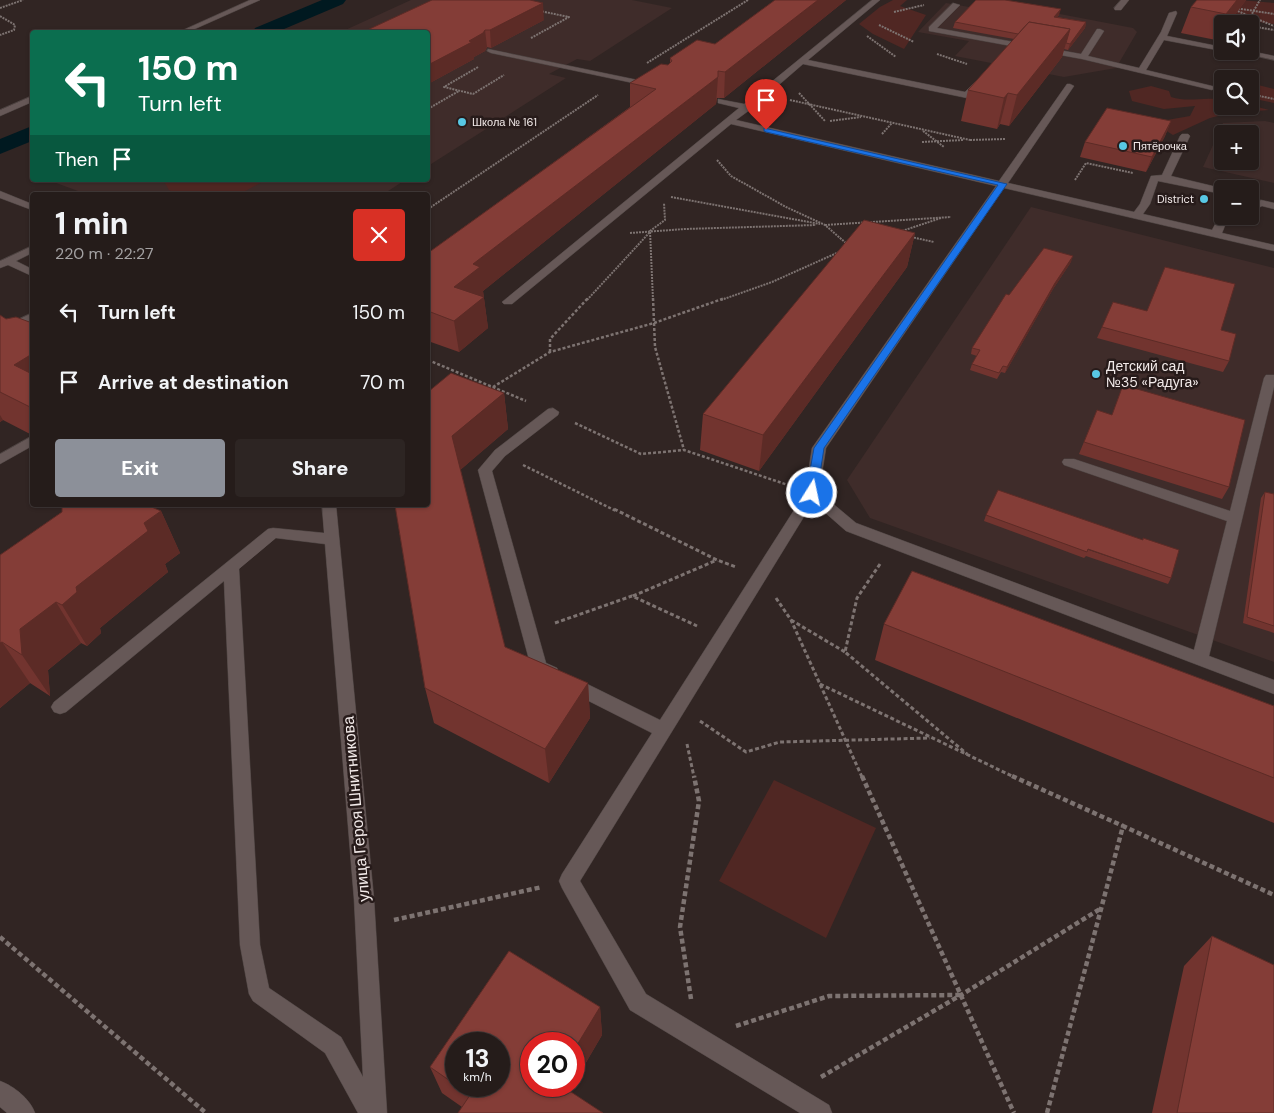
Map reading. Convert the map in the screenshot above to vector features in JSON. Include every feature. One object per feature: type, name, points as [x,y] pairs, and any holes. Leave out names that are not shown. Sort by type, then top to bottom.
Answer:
[{"type":"street","points":[[188,30],[256,0]]},
{"type":"street","points":[[508,302],[748,107],[876,0]]},
{"type":"street","points":[[1118,8],[1125,0]]},
{"type":"street","points":[[956,5],[932,29],[1083,56],[1141,72],[1212,87]]},
{"type":"street","points":[[1141,72],[1173,13]]},
{"type":"street","points":[[1083,56],[1100,31]]},
{"type":"street","points":[[1161,38],[1214,47]]},
{"type":"street","points":[[491,52],[657,86]]},
{"type":"street","points":[[1259,55],[1274,58]]},
{"type":"street","points":[[802,61],[967,95],[982,81]]},
{"type":"street","points":[[821,1113],[638,1002],[569,881],[812,493],[819,448],[1070,86]]},
{"type":"street","points":[[0,113],[30,100]]},
{"type":"street","points":[[721,101],[748,107]]},
{"type":"street","points":[[730,121],[1274,248]]},
{"type":"street","points":[[1165,178],[1185,136]]},
{"type":"street","points":[[1137,215],[1145,204],[1154,178],[1165,178],[1214,188]]},
{"type":"street","points":[[0,194],[30,206]]},
{"type":"street","points":[[1261,204],[1274,206]]},
{"type":"street","points":[[1216,234],[1220,225]]},
{"type":"street","points":[[4,263],[30,250]]},
{"type":"street","points":[[4,263],[30,272]]},
{"type":"street","points":[[0,333],[30,317]]},
{"type":"street","points":[[1200,659],[1270,378]]},
{"type":"street","points":[[553,412],[500,453],[485,470],[539,668],[664,730]]},
{"type":"street","points":[[0,460],[30,441]]},
{"type":"street","points":[[1069,462],[1235,518]]},
{"type":"street","points":[[812,493],[851,527],[1274,687]]},
{"type":"street","name":"улица Героя Шнитникова","points":[[329,507],[366,926],[376,1113]]},
{"type":"street","points":[[60,707],[273,533],[332,539]]},
{"type":"street","points":[[230,567],[250,946],[260,994],[333,1045],[370,1113]]},
{"type":"street","points":[[0,1092],[24,1113]]},
{"type":"path","points":[[0,8],[23,0]]},
{"type":"path","points":[[430,208],[621,79],[748,0]]},
{"type":"path","points":[[1252,15],[1260,0]]},
{"type":"path","points":[[849,22],[924,4]]},
{"type":"path","points":[[1248,15],[1230,8],[1274,14]]},
{"type":"path","points":[[531,60],[473,94],[444,87],[568,17],[532,9]]},
{"type":"path","points":[[0,16],[15,25],[14,30],[0,35]]},
{"type":"path","points":[[1259,19],[1274,26]]},
{"type":"path","points":[[849,22],[899,60]]},
{"type":"path","points":[[1259,28],[1274,30]]},
{"type":"path","points":[[783,77],[831,127]]},
{"type":"path","points":[[430,108],[460,91]]},
{"type":"path","points":[[762,94],[970,140]]},
{"type":"path","points":[[1259,96],[1274,99]]},
{"type":"path","points":[[430,104],[434,105]]},
{"type":"path","points":[[920,129],[949,152]]},
{"type":"path","points":[[708,139],[714,155],[730,176],[786,207],[825,225],[850,247]]},
{"type":"path","points":[[919,142],[1034,139]]},
{"type":"path","points":[[1070,186],[1086,163],[1154,178]]},
{"type":"path","points":[[644,192],[825,225]]},
{"type":"path","points":[[550,352],[550,339],[650,232],[666,220],[666,204],[644,192]]},
{"type":"path","points":[[946,216],[896,233],[958,248]]},
{"type":"path","points":[[590,236],[825,225],[946,216],[976,223]]},
{"type":"path","points":[[650,232],[655,347],[684,450]]},
{"type":"path","points":[[484,388],[493,387],[550,352],[654,323],[772,282],[841,251]]},
{"type":"path","points":[[430,361],[553,412],[641,454],[684,450],[812,493]]},
{"type":"path","points":[[500,453],[717,560],[760,576],[790,620],[1014,1113]]},
{"type":"path","points":[[845,652],[857,598],[894,543]]},
{"type":"path","points":[[530,632],[632,596],[717,560]]},
{"type":"path","points":[[632,596],[722,638]]},
{"type":"path","points":[[790,620],[845,652],[972,758]]},
{"type":"path","points":[[820,684],[972,758],[1274,895]]},
{"type":"path","points":[[679,706],[746,752],[780,742],[931,738]]},
{"type":"path","points":[[679,706],[699,801],[680,927],[697,1038],[829,996],[961,995]]},
{"type":"path","points":[[1047,1113],[1122,826]]},
{"type":"path","points":[[366,926],[569,881]]},
{"type":"path","points":[[791,1095],[961,995],[1101,909]]},
{"type":"path","points":[[0,937],[206,1113]]},
{"type":"shaded area","name":"Школа № 161","points":[[411,0],[632,0],[672,8],[590,61],[577,59],[549,74],[566,78],[430,165],[430,30],[345,30]]},
{"type":"shaded area","points":[[893,0],[907,0],[900,6],[926,15],[904,49],[873,34],[859,24],[880,7]]},
{"type":"shaded area","points":[[1240,0],[1274,3],[1274,24],[1259,22],[1259,15],[1232,15]]},
{"type":"shaded area","points":[[946,3],[998,12],[1018,6],[1133,28],[1137,32],[1116,68],[1064,77],[955,56],[969,41],[918,32]]},
{"type":"shaded area","points":[[1259,85],[1274,89],[1274,103],[1259,100]]},
{"type":"shaded area","points":[[1151,86],[1169,91],[1171,97],[1178,99],[1214,99],[1214,115],[1222,115],[1210,118],[1173,135],[1165,130],[1167,120],[1190,116],[1195,106],[1164,109],[1132,101],[1129,91]]},
{"type":"shaded area","points":[[1259,107],[1269,110],[1259,111]]},
{"type":"shaded area","points":[[1265,121],[1274,123],[1274,183],[1216,170],[1259,170],[1259,125],[1222,125],[1223,123]]},
{"type":"shaded area","points":[[1214,143],[1214,169],[1203,167]]},
{"type":"shaded area","points":[[53,182],[402,182],[387,192],[81,192]]},
{"type":"shaded area","points":[[164,182],[262,182],[244,192],[173,192],[169,190]]},
{"type":"shaded area","name":"Детский сад №35 «Радуга»","points":[[1031,207],[1274,268],[1274,662],[870,518],[847,480]]},
{"type":"shaded area","points":[[774,780],[876,828],[826,938],[719,881]]},
{"type":"building","points":[[432,0],[530,0],[543,3],[490,30],[485,30],[469,41],[472,42],[430,64],[430,30],[367,30]]},
{"type":"building","points":[[775,0],[818,0],[725,72],[718,71],[718,77],[473,264],[480,267],[454,287],[484,297],[454,321],[430,312],[430,252],[656,89],[630,83],[661,64],[668,65],[672,61],[670,58],[697,40],[715,44]]},
{"type":"building","points":[[976,0],[1005,0],[1061,9],[1054,17],[1086,22],[1070,44],[1066,43],[1070,29],[1029,22],[1018,34],[955,22]]},
{"type":"building","points":[[1197,0],[1237,0],[1226,14],[1191,7]]},
{"type":"building","points":[[1029,22],[1070,29],[1017,95],[1008,93],[1004,98],[968,90]]},
{"type":"building","points":[[1107,108],[1171,121],[1152,157],[1085,142]]},
{"type":"building","points":[[864,220],[915,233],[763,435],[703,414]]},
{"type":"building","points":[[1044,248],[1073,256],[1055,283],[1007,367],[1003,366],[999,373],[972,364],[980,350],[972,348],[1006,294],[1009,295]]},
{"type":"building","points":[[1165,267],[1235,284],[1221,330],[1236,334],[1229,361],[1102,327],[1113,302],[1147,311]]},
{"type":"building","points":[[0,315],[6,319],[16,317],[30,322],[30,355],[14,365],[30,373],[30,407],[0,392]]},
{"type":"building","points":[[451,373],[504,393],[452,436],[505,647],[588,683],[545,749],[425,688],[395,507],[430,507],[430,390]]},
{"type":"building","points":[[1123,385],[1245,420],[1229,487],[1084,442],[1097,410],[1112,415]]},
{"type":"building","points":[[998,490],[1143,540],[1143,538],[1179,550],[1171,578],[1088,549],[1087,552],[986,515]]},
{"type":"building","points":[[1265,492],[1274,494],[1274,626],[1247,617]]},
{"type":"building","points":[[62,507],[152,507],[161,511],[144,523],[148,531],[76,587],[77,592],[62,605],[56,602],[20,629],[22,655],[2,642],[0,643],[0,555],[62,512]]},
{"type":"building","points":[[912,571],[1274,706],[1274,778],[884,624]]},
{"type":"building","points":[[1212,936],[1274,965],[1274,1113],[1177,1113]]},
{"type":"building","points":[[509,951],[600,1007],[585,1032],[520,1032],[520,1097],[579,1097],[603,1113],[458,1113],[469,1097],[510,1097],[510,1032],[454,1032]]},
{"type":"building","points":[[445,1045],[445,1077],[430,1067]]},
{"type":"waterway","points":[[267,30],[337,0]]},
{"type":"waterway","points":[[0,147],[30,134]]},
{"type":"place","name":"Школа № 161","points":[[462,122]]},
{"type":"place","name":"Пятёрочка","points":[[1123,146]]},
{"type":"place","name":"District","points":[[1204,199]]},
{"type":"place","name":"Детский сад №35 «Радуга»","points":[[1096,374]]},
{"type":"route","points":[[766,130],[1003,184],[819,448],[812,493]]}]
